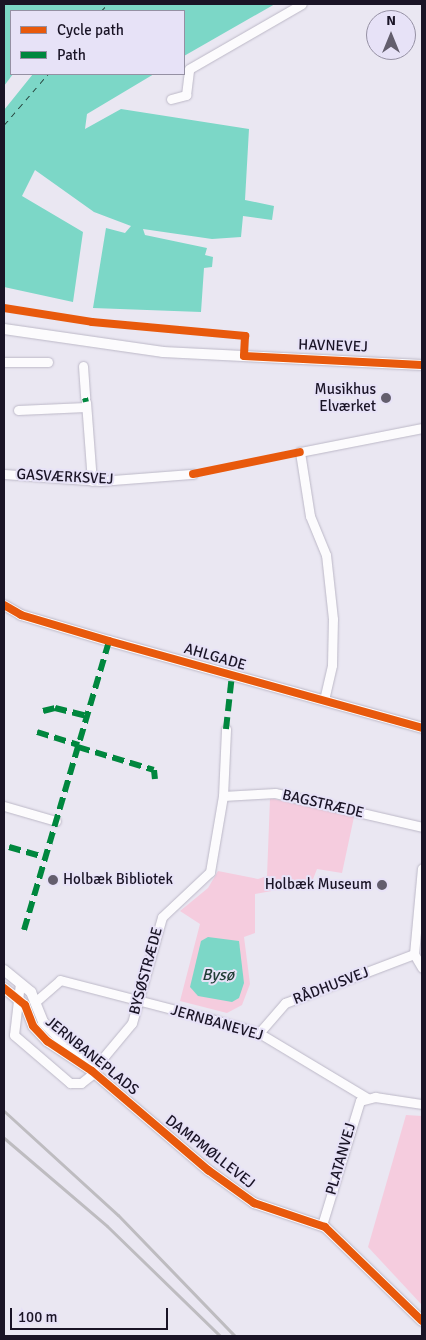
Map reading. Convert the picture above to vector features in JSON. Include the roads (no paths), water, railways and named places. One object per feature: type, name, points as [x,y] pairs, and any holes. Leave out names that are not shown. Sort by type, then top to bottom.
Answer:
[{"type":"street","points":[[171,99],[186,95],[189,69],[302,4]]},
{"type":"street","name":"HAVNEVEJ","points":[[4,329],[171,352],[422,365]]},
{"type":"street","points":[[4,362],[48,362]]},
{"type":"street","points":[[83,366],[92,480]]},
{"type":"street","points":[[18,410],[86,402]]},
{"type":"street","points":[[324,700],[332,666],[333,619],[326,555],[310,516],[300,452],[422,428]]},
{"type":"street","name":"GASVÆRKSVEJ","points":[[4,474],[92,480],[193,474]]},
{"type":"street","name":"AHLGADE","points":[[4,605],[20,614],[109,641],[422,728]]},
{"type":"street","name":"BYSØSTRÆDE","points":[[93,1072],[129,1029],[159,922],[210,872],[222,796],[226,729]]},
{"type":"street","name":"BAGSTRÆDE","points":[[222,796],[275,793],[422,827]]},
{"type":"street","points":[[4,806],[56,821]]},
{"type":"street","points":[[422,868],[414,954],[422,968]]},
{"type":"street","name":"RÅDHUSVEJ","points":[[259,1033],[285,1003],[414,954]]},
{"type":"street","name":"JERNBANEPLADS","points":[[4,970],[20,983],[36,1002],[43,1022],[93,1072],[148,1121]]},
{"type":"street","name":"JERNBANEVEJ","points":[[36,1002],[60,980],[259,1033],[367,1098],[422,1104]]},
{"type":"street","name":"JERNBANEPLADS","points":[[20,983],[12,1031],[17,1040],[70,1083],[81,1083],[93,1072]]},
{"type":"street","name":"JERNBANEPLADS","points":[[4,988],[18,999],[38,1032],[93,1072]]},
{"type":"street","name":"PLATANVEJ","points":[[322,1225],[354,1113],[367,1098]]},
{"type":"street","name":"DAMPMØLLEVEJ","points":[[148,1121],[238,1193],[280,1214],[322,1225],[356,1252],[422,1321]]},
{"type":"water","points":[[4,4],[275,4],[185,55],[185,10],[10,10],[10,75],[12,75],[4,86]]},
{"type":"water","points":[[32,75],[152,75],[87,114],[85,129],[121,109],[249,129],[245,200],[274,206],[272,220],[243,216],[241,237],[212,239],[143,229],[145,235],[207,248],[205,255],[213,257],[212,267],[204,268],[201,312],[93,308],[106,228],[125,233],[131,226],[94,212],[35,170],[22,196],[83,232],[73,302],[4,287],[4,110]]},
{"type":"water","name":"Bysø","points":[[208,937],[239,941],[244,983],[239,998],[232,1002],[198,996],[190,987],[201,941]]},
{"type":"railway","points":[[4,1111],[118,1215],[235,1336]]},
{"type":"railway","points":[[4,1138],[107,1226],[220,1336]]},
{"type":"place","name":"Musikhus Elværket","points":[[386,398]]},
{"type":"place","name":"Holbæk Bibliotek","points":[[53,880]]},
{"type":"place","name":"Holbæk Museum","points":[[382,885]]}]
